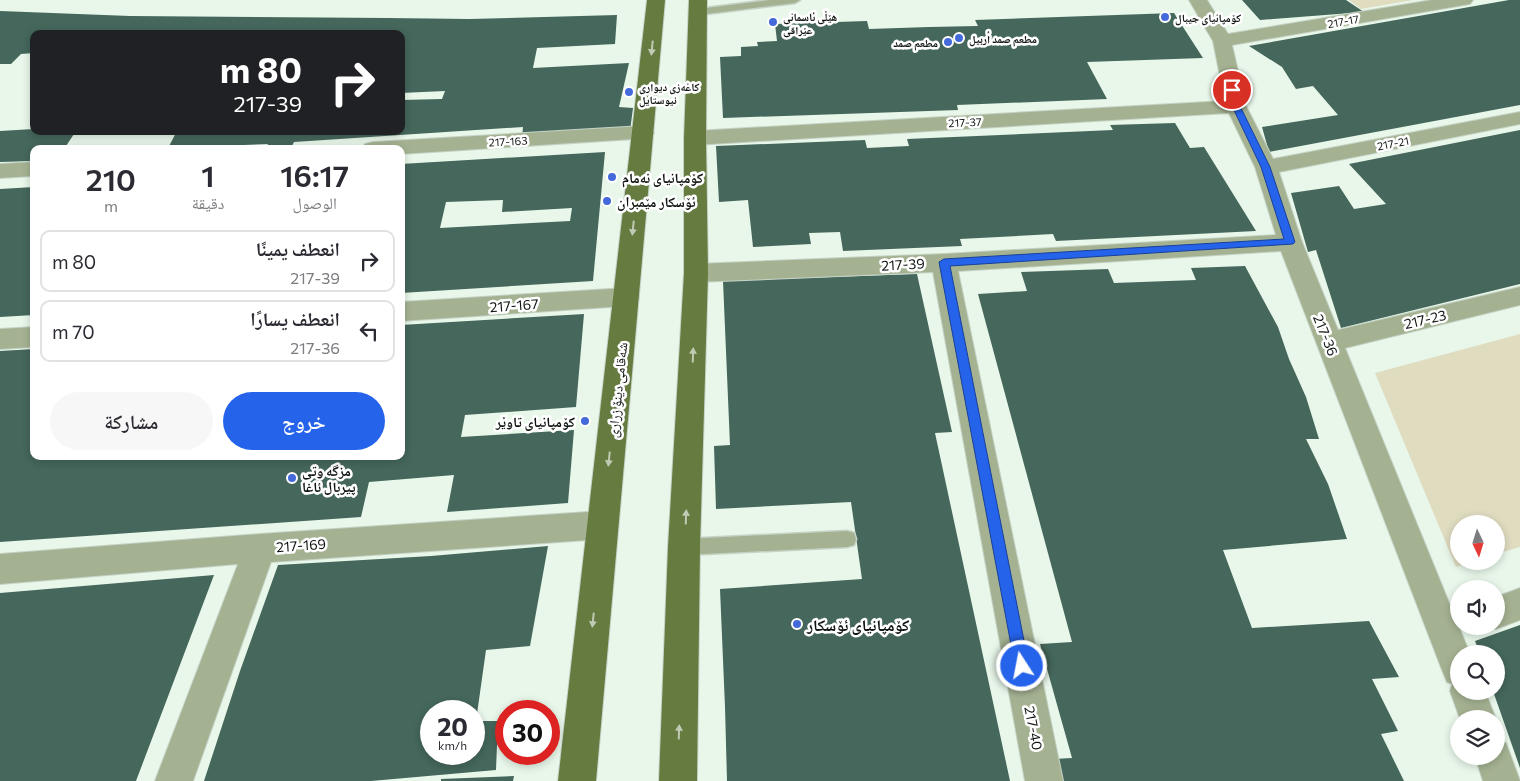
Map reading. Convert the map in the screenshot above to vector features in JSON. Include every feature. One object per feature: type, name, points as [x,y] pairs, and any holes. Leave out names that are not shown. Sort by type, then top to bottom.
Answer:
[{"type":"main road","name":"شەقامی دینۆ زراری","points":[[577,781],[643,133],[678,7]]},
{"type":"main road","points":[[678,7],[695,138],[696,273],[684,547],[678,781]]},
{"type":"street","name":"217-36","points":[[1198,0],[1222,41],[1236,106],[1266,167],[1290,242],[1329,342],[1450,624]]},
{"type":"street","name":"217-17","points":[[1222,41],[1464,0]]},
{"type":"street","name":"217-37","points":[[695,138],[1236,106]]},
{"type":"street","name":"217-21","points":[[1266,167],[1520,118]]},
{"type":"street","name":"217-163","points":[[405,147],[643,133]]},
{"type":"street","points":[[0,171],[30,169]]},
{"type":"street","name":"217-39","points":[[696,273],[944,262],[1290,242]]},
{"type":"street","name":"217-40","points":[[944,262],[1044,781]]},
{"type":"street","name":"217-23","points":[[1329,342],[1520,296]]},
{"type":"street","name":"217-167","points":[[405,312],[626,297]]},
{"type":"street","points":[[0,339],[30,337]]},
{"type":"street","name":"217-169","points":[[0,569],[260,548],[603,524]]},
{"type":"street","points":[[174,781],[260,548]]},
{"type":"street","points":[[1505,610],[1520,604]]},
{"type":"street","points":[[1496,765],[1502,781]]},
{"type":"lane","points":[[678,7],[795,0]]},
{"type":"lane","points":[[684,547],[847,539]]},
{"type":"shaded area","points":[[1349,0],[1413,0],[1361,9]]},
{"type":"shaded area","points":[[1520,334],[1520,547],[1505,551],[1505,515],[1450,515],[1450,553],[1375,373]]},
{"type":"building","points":[[1242,0],[1346,0],[1364,12],[1260,20]]},
{"type":"building","points":[[1509,0],[1520,0],[1520,105],[1269,152],[1262,127],[1338,115],[1313,86],[1296,89],[1282,67],[1249,46]]},
{"type":"building","points":[[0,11],[130,16],[470,19],[617,15],[615,44],[537,48],[533,68],[629,63],[619,107],[633,108],[630,131],[522,137],[523,127],[405,135],[405,100],[442,99],[445,91],[405,93],[405,30],[30,30],[30,53],[21,54],[11,64],[0,64]]},
{"type":"building","points":[[1174,13],[1203,58],[1087,62],[1107,99],[957,105],[958,110],[723,118],[720,57],[741,56],[741,47],[758,46],[757,42],[777,41],[775,24],[867,21],[869,29],[978,26],[975,20]]},
{"type":"building","points":[[1175,123],[1190,148],[1204,147],[1256,231],[1056,241],[1053,234],[960,239],[962,246],[843,251],[840,232],[809,233],[811,244],[753,247],[748,200],[719,202],[716,146],[865,140],[867,148],[909,146],[907,139],[1113,130],[1110,125]]},
{"type":"building","points":[[30,129],[30,135],[73,135],[67,145],[30,145],[30,161],[0,162],[0,131]]},
{"type":"building","points":[[1520,130],[1520,284],[1341,328],[1316,250],[1308,252],[1291,193],[1339,186],[1354,209],[1386,204],[1349,164]]},
{"type":"building","points":[[175,135],[401,135],[294,142],[292,145],[170,145]]},
{"type":"building","points":[[605,152],[593,281],[405,293],[405,164]],"holes":[[[503,200],[502,212],[572,208],[570,221],[440,228],[446,202]]]},
{"type":"building","points":[[30,187],[30,315],[0,317],[0,189]]},
{"type":"building","points":[[1245,266],[1278,327],[1289,359],[1306,397],[1319,439],[1306,439],[1328,484],[1347,539],[1223,550],[1252,628],[1369,621],[1399,677],[1372,679],[1398,731],[1381,734],[1404,781],[1059,781],[1053,759],[1072,758],[1040,644],[1072,642],[978,294],[1027,291],[1021,272],[1108,269],[1114,283],[1196,280],[1191,268]]},
{"type":"building","points":[[917,274],[952,432],[935,433],[1010,781],[727,781],[720,589],[862,579],[851,502],[716,509],[714,446],[730,445],[723,281]]},
{"type":"building","points":[[584,314],[576,407],[465,415],[461,437],[574,430],[568,503],[447,512],[454,475],[369,482],[361,517],[0,542],[0,351],[30,349],[30,460],[405,460],[405,325]]},
{"type":"building","points":[[548,546],[530,646],[486,650],[479,700],[420,700],[420,765],[485,765],[485,721],[495,721],[496,770],[371,781],[204,781],[240,671],[278,565],[431,556]]},
{"type":"building","points":[[214,575],[136,781],[0,781],[0,593]]},
{"type":"building","points":[[1520,625],[1520,768],[1505,725],[1505,710],[1500,710],[1496,700],[1505,700],[1505,645],[1477,645],[1475,641],[1492,635],[1505,635],[1505,630]]},
{"type":"building","points":[[514,776],[513,781],[441,781],[441,779]]},
{"type":"place","name":"کۆمپانیای جیبال","points":[[1165,17]]},
{"type":"place","name":"هێڵی ئاسمانی عێراقی","points":[[773,22]]},
{"type":"place","name":"مطعم صمد أربيل","points":[[959,38]]},
{"type":"place","name":"مطعم صمد","points":[[948,42]]},
{"type":"place","name":"کاغەزی دیواری نیوستایل","points":[[629,92]]},
{"type":"place","name":"کۆمپانیای نەمام","points":[[612,177]]},
{"type":"place","name":"ئۆسکار مێمبران","points":[[607,201]]},
{"type":"place","name":"کۆمپانیای تاوێر","points":[[585,421]]},
{"type":"place","name":"مزگه وتى پيربال ئاغا","points":[[292,478]]},
{"type":"place","name":"کۆمپانیای ئۆسکار","points":[[797,624]]},
{"type":"route","points":[[1022,666],[944,262],[1290,242],[1266,167],[1236,106],[1232,90]]}]
